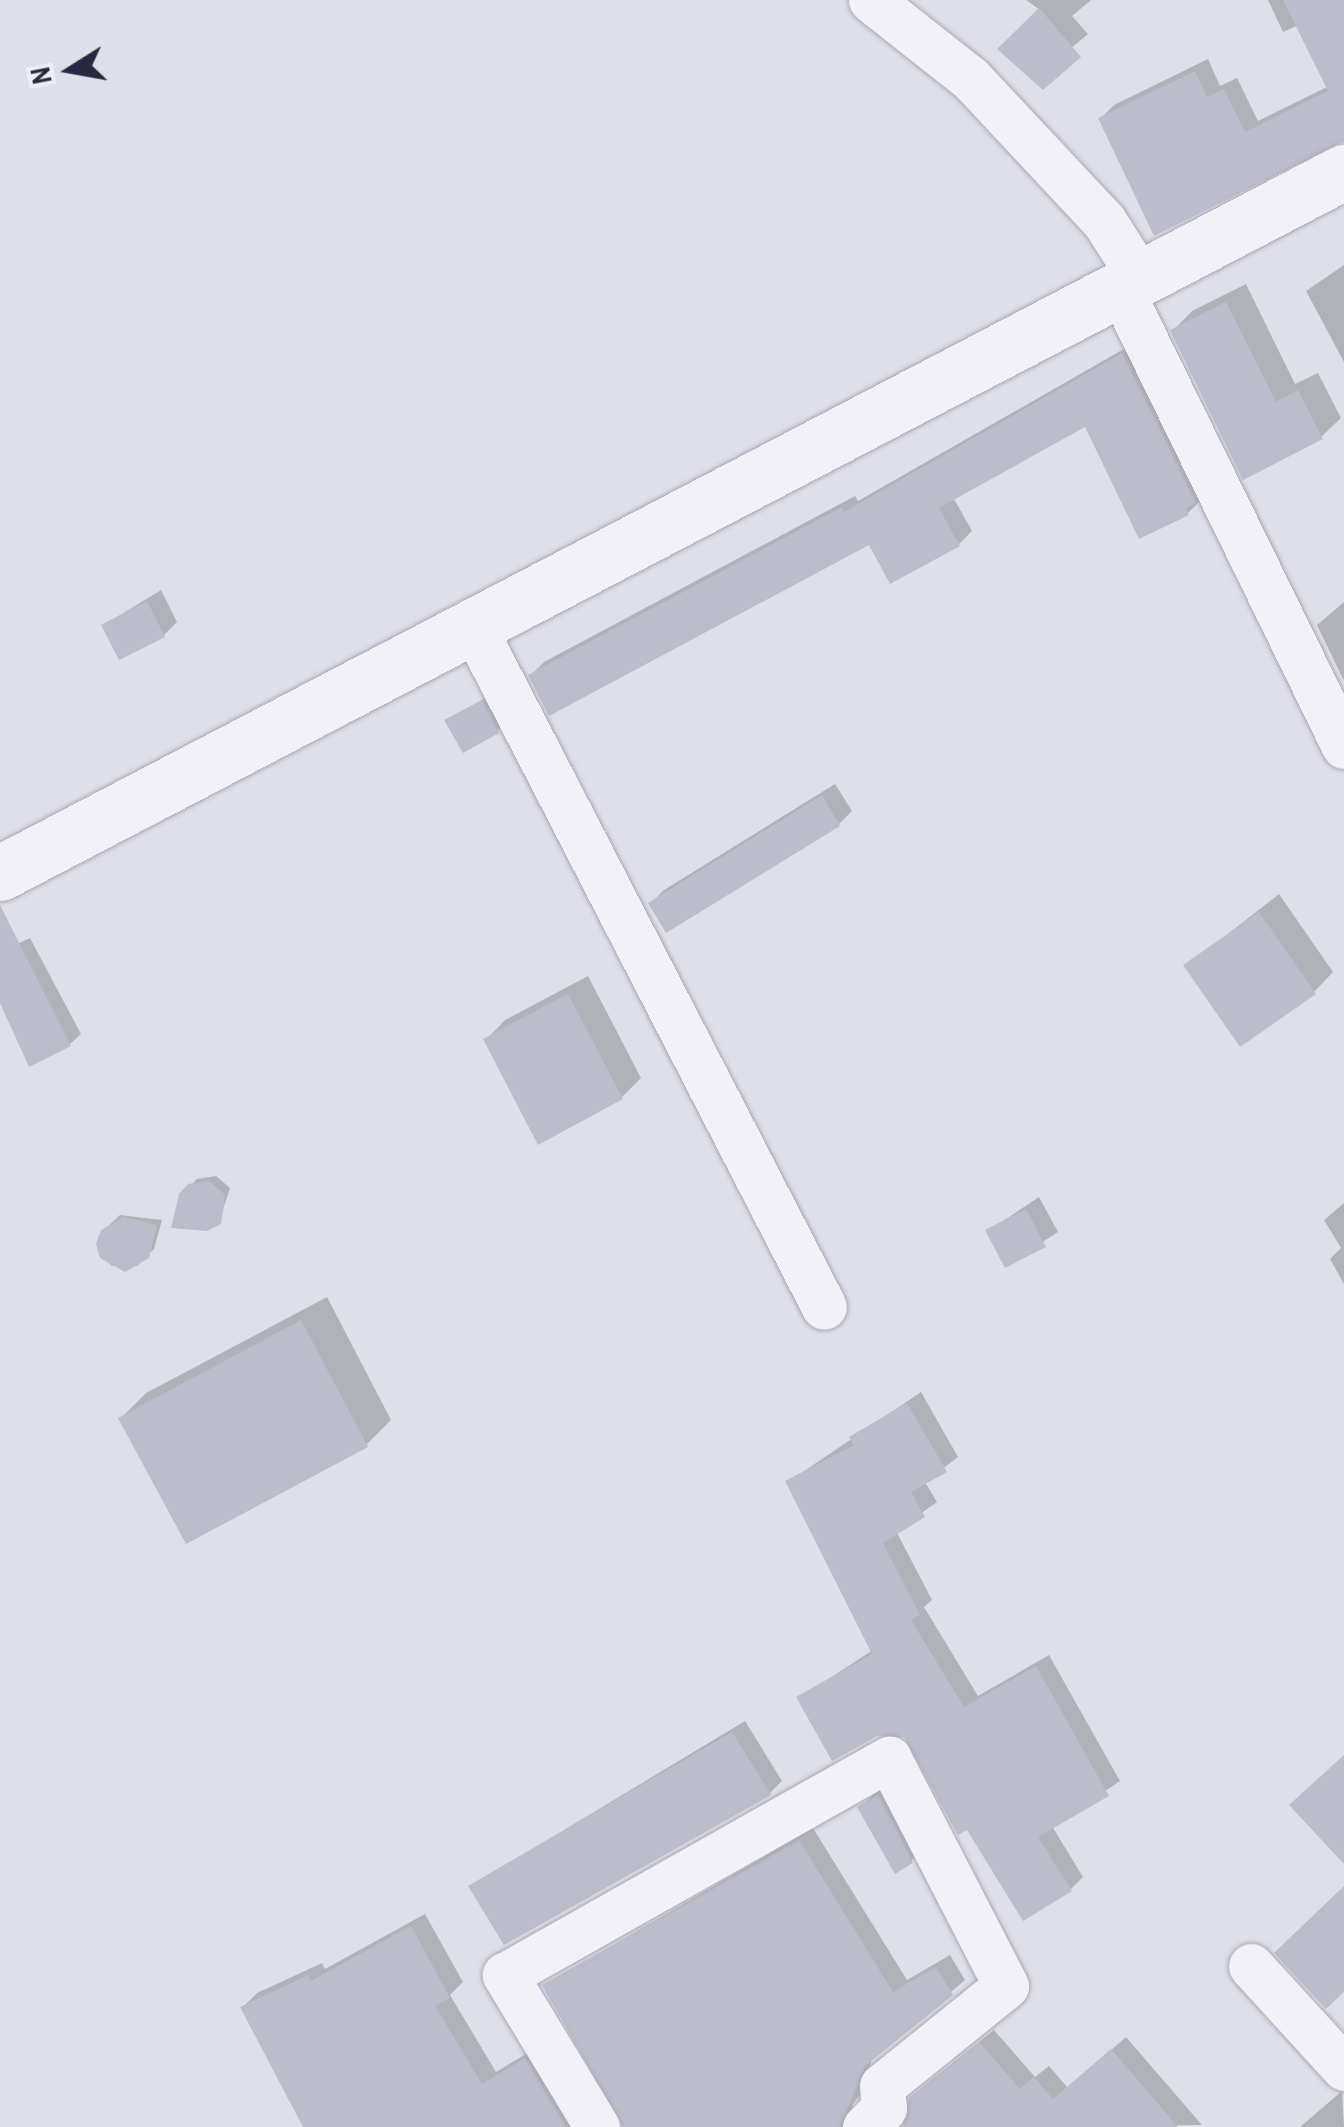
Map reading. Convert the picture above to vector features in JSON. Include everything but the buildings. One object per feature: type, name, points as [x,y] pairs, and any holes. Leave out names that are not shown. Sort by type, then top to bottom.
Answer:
[{"type":"street","points":[[871,0],[972,78],[1104,221],[1344,746]]},
{"type":"street","points":[[0,873],[1344,172]]},
{"type":"street","points":[[472,624],[824,1307]]},
{"type":"street","points":[[597,2127],[506,1975],[889,1759],[1006,1986],[882,2086],[884,2121]]},
{"type":"street","points":[[1251,1966],[1344,2068]]}]
